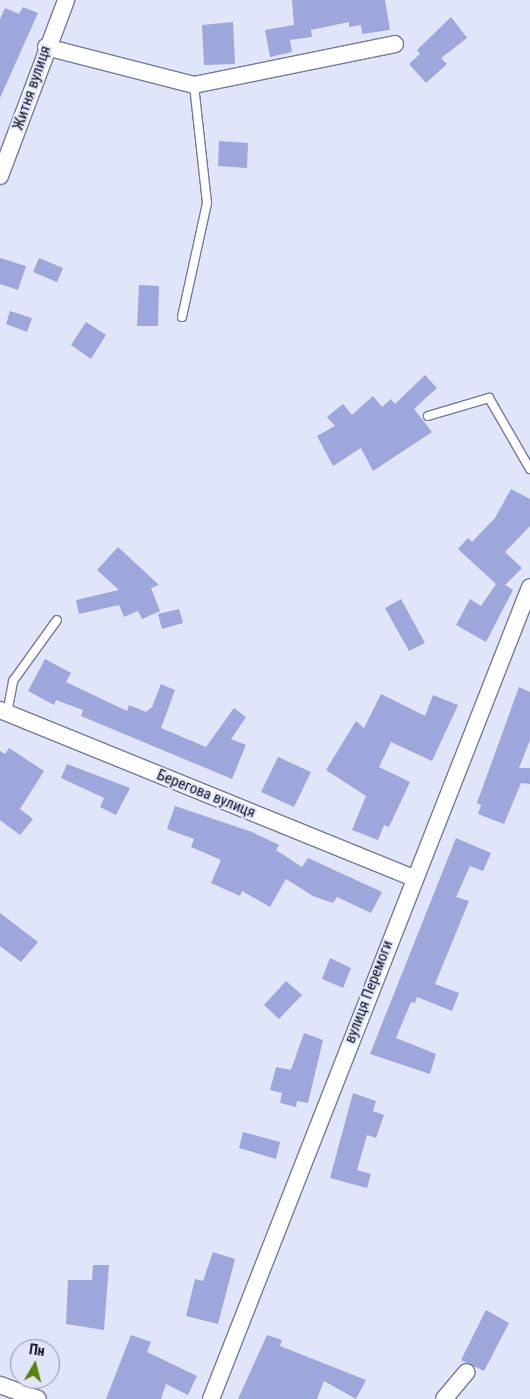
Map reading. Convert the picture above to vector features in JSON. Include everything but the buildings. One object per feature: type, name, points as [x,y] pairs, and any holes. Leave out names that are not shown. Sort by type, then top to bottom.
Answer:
[{"type":"street","name":"Житня вулиця","points":[[0,176],[46,47],[66,0]]},
{"type":"street","points":[[46,47],[194,85],[395,44]]},
{"type":"street","name":"вулиця Перемоги","points":[[211,1399],[413,878],[530,587]]},
{"type":"street","name":"Берегова вулиця","points":[[3,711],[413,878]]},
{"type":"street","points":[[444,1399],[467,1372]]},
{"type":"street","points":[[0,1385],[38,1399]]},
{"type":"lane","points":[[182,317],[207,203],[194,85]]},
{"type":"lane","points":[[428,416],[489,398],[530,470]]},
{"type":"lane","points":[[3,711],[13,680],[57,620]]}]
